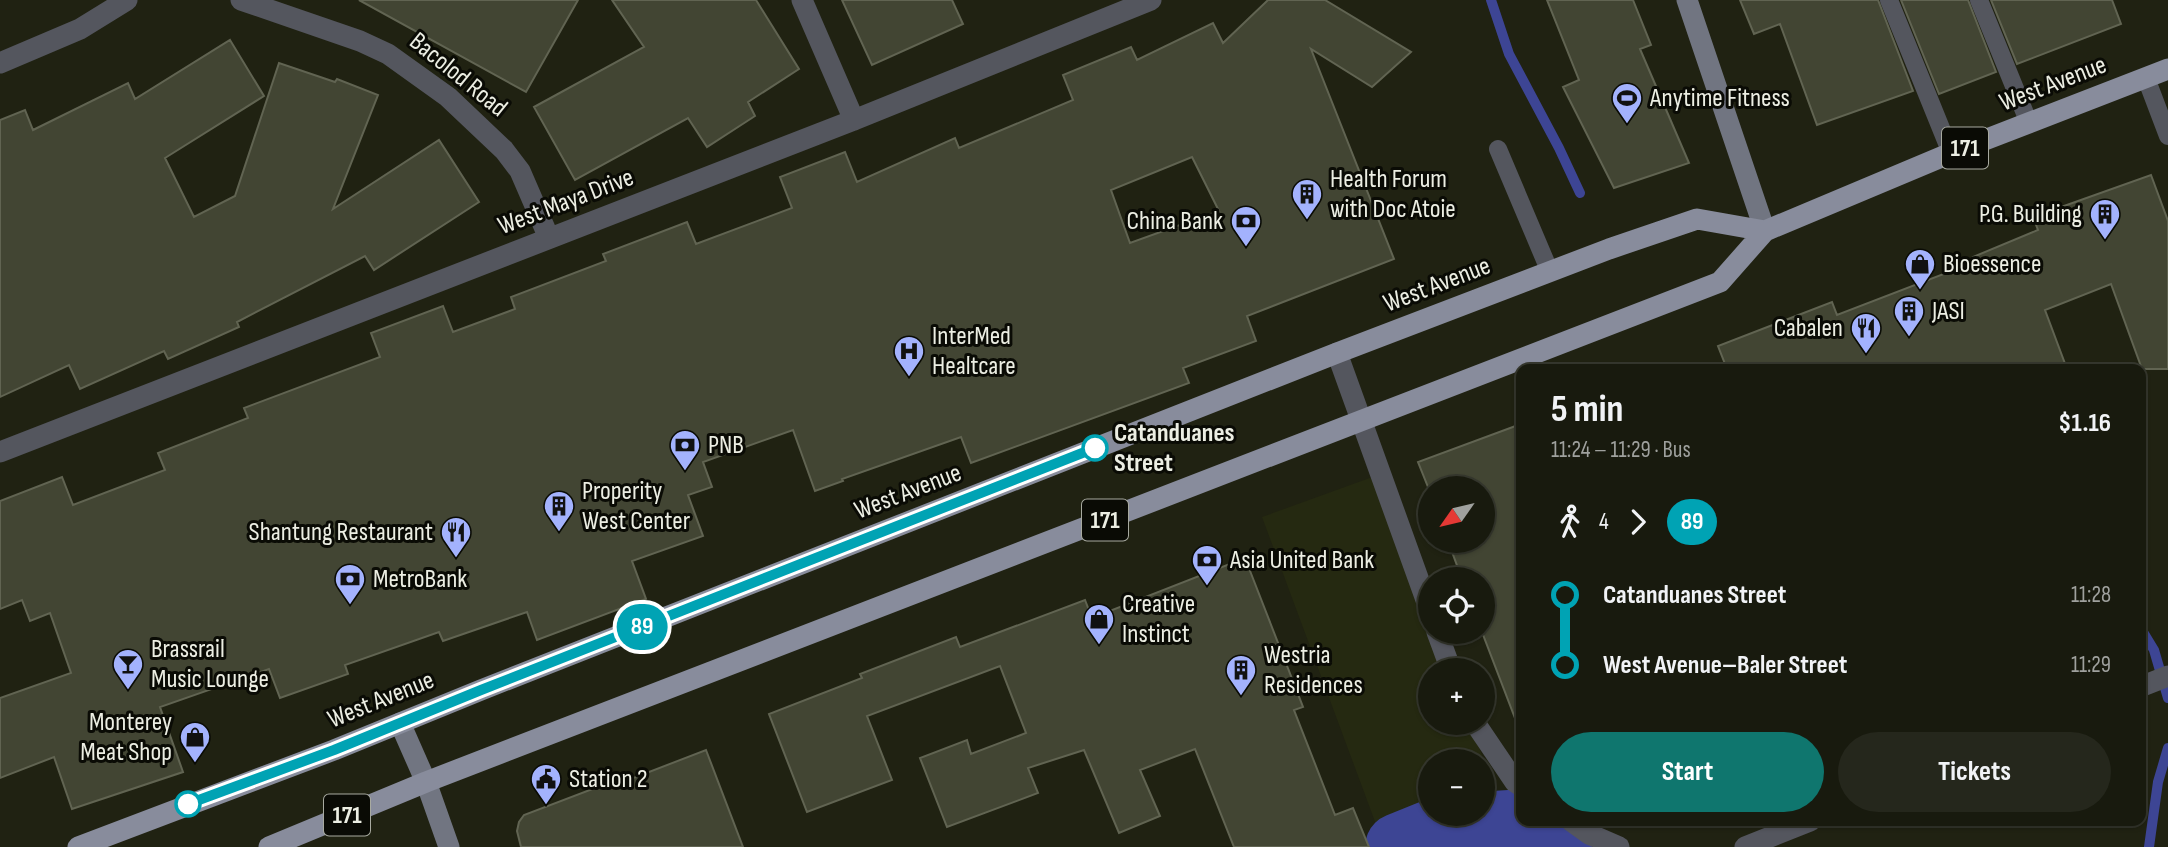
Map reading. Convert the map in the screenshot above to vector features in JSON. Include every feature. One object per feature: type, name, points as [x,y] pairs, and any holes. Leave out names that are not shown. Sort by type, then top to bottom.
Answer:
[{"type":"main road","name":"West Avenue","points":[[269,847],[426,782],[1720,282],[1765,231],[1951,153],[2168,69]]},
{"type":"main road","name":"West Avenue","points":[[78,847],[334,750],[1336,353],[1609,249],[1697,219],[1765,231]]},
{"type":"street","points":[[0,63],[80,29],[127,0]]},
{"type":"street","name":"Bacolod Road","points":[[241,0],[360,41],[388,54],[448,97],[495,141],[520,171],[549,238]]},
{"type":"street","points":[[802,0],[854,120]]},
{"type":"street","name":"West Maya Drive","points":[[0,452],[854,120],[1152,0]]},
{"type":"street","points":[[1687,0],[1765,231]]},
{"type":"street","points":[[1336,353],[1418,577]]},
{"type":"street","points":[[2146,685],[2168,676]]},
{"type":"street","points":[[400,723],[426,782],[449,847]]},
{"type":"street","points":[[1483,735],[1516,783]]},
{"type":"street","points":[[1578,826],[1619,847]]},
{"type":"street","points":[[1745,847],[1798,826]]},
{"type":"lane","points":[[1889,0],[1951,153]]},
{"type":"lane","points":[[1979,0],[2029,123]]},
{"type":"lane","points":[[2146,78],[2168,136]]},
{"type":"lane","points":[[1497,149],[1550,272]]},
{"type":"shaded area","points":[[1378,475],[1418,583],[1418,644],[1436,644],[1444,658],[1418,658],[1418,735],[1474,735],[1480,749],[1418,749],[1418,812],[1377,827],[1262,517]]},
{"type":"building","points":[[359,0],[578,0],[526,92]]},
{"type":"building","points":[[612,0],[756,0],[799,69],[748,102],[755,116],[707,147],[688,118],[575,180],[534,107],[644,47]]},
{"type":"building","points":[[842,0],[952,0],[963,24],[872,65]]},
{"type":"building","points":[[1268,0],[1325,0],[1411,52],[1372,87],[1311,49],[1394,259],[1247,316],[1256,341],[1183,368],[1189,383],[971,463],[961,437],[815,491],[793,430],[703,462],[712,487],[688,495],[703,536],[632,561],[646,599],[537,640],[527,612],[443,641],[439,632],[345,665],[348,674],[280,698],[269,669],[160,707],[183,772],[72,809],[54,757],[0,778],[0,698],[71,673],[50,613],[30,621],[22,600],[0,609],[0,501],[62,477],[73,505],[165,470],[158,453],[248,418],[244,408],[380,357],[371,333],[443,306],[453,332],[515,309],[511,297],[606,261],[603,254],[687,222],[696,244],[792,208],[780,177],[845,152],[857,182],[955,138],[959,148],[1073,100],[1063,75],[1131,47],[1137,60],[1213,23],[1223,43]],"holes":[[[1192,157],[1219,211],[1130,243],[1111,190]]]},
{"type":"building","name":"Anytime Fitness","points":[[1547,0],[1633,0],[1651,45],[1640,49],[1689,163],[1614,188],[1563,87],[1579,80]]},
{"type":"building","points":[[1740,0],[1878,0],[1913,91],[1817,125],[1780,24],[1754,34]]},
{"type":"building","points":[[1901,0],[1968,0],[1996,72],[1939,94]]},
{"type":"building","points":[[1991,0],[2112,0],[2121,24],[2017,64]]},
{"type":"building","points":[[230,40],[264,96],[165,158],[194,217],[235,196],[279,63],[335,82],[337,79],[378,95],[333,209],[439,140],[479,202],[374,270],[365,256],[237,322],[239,327],[168,359],[164,351],[80,389],[69,365],[0,397],[0,120],[25,110],[33,130],[128,83],[135,99]]},
{"type":"building","points":[[2151,175],[2168,221],[2168,369],[2146,369],[2146,364],[2140,364],[2111,284],[2045,310],[2065,364],[1725,364],[1718,346],[1832,302],[1837,315],[1975,262],[1973,257],[2038,230],[2033,217]]},
{"type":"building","points":[[1516,426],[1516,721],[1495,666],[1495,658],[1492,658],[1487,644],[1495,644],[1495,567],[1458,567],[1452,553],[1495,553],[1495,476],[1424,476],[1418,462]]},
{"type":"building","points":[[1245,558],[1303,707],[1294,710],[1335,815],[1353,808],[1369,847],[1234,847],[1195,749],[1140,770],[1160,816],[1119,833],[1084,750],[1028,768],[1038,793],[947,827],[920,758],[967,740],[971,754],[1026,733],[1000,666],[867,716],[892,780],[807,812],[769,714],[862,678],[860,674],[956,637],[960,647],[1085,600],[1092,618]]},
{"type":"building","points":[[706,750],[743,847],[521,847],[517,831],[524,815],[616,780],[618,784]]},
{"type":"waterway","points":[[1491,0],[1509,54],[1580,193]]},
{"type":"waterway","points":[[2146,637],[2154,650],[2168,698]]},
{"type":"waterway","points":[[2149,847],[2158,782],[2168,748]]},
{"type":"waterway","points":[[1399,847],[1446,828],[1516,824]]},
{"type":"waterway","points":[[1530,826],[1558,847]]},
{"type":"bus line","name":"89","points":[[188,804],[334,750],[1095,448]]},
{"type":"place","name":"Anytime Fitness","points":[[1627,125]]},
{"type":"place","name":"Health Forum with Doc Atoie","points":[[1307,221]]},
{"type":"place","name":"P.G. Building","points":[[2105,241]]},
{"type":"place","name":"China Bank","points":[[1246,248]]},
{"type":"place","name":"Bioessence","points":[[1920,291]]},
{"type":"place","name":"JASI","points":[[1909,338]]},
{"type":"place","name":"Cabalen","points":[[1866,355]]},
{"type":"place","name":"InterMed Healtcare","points":[[909,378]]},
{"type":"place","name":"Catanduanes Street","points":[[1095,448]]},
{"type":"place","name":"PNB","points":[[685,472]]},
{"type":"place","name":"Properity West Center","points":[[559,533]]},
{"type":"place","name":"Shantung Restaurant","points":[[456,559]]},
{"type":"place","name":"Asia United Bank","points":[[1207,587]]},
{"type":"place","name":"MetroBank","points":[[350,606]]},
{"type":"place","name":"Creative Instinct","points":[[1099,646]]},
{"type":"place","name":"Brassrail Music Lounge","points":[[128,691]]},
{"type":"place","name":"Westria Residences","points":[[1241,697]]},
{"type":"place","name":"Monterey Meat Shop","points":[[195,764]]},
{"type":"place","name":"Station 2","points":[[546,806]]}]
